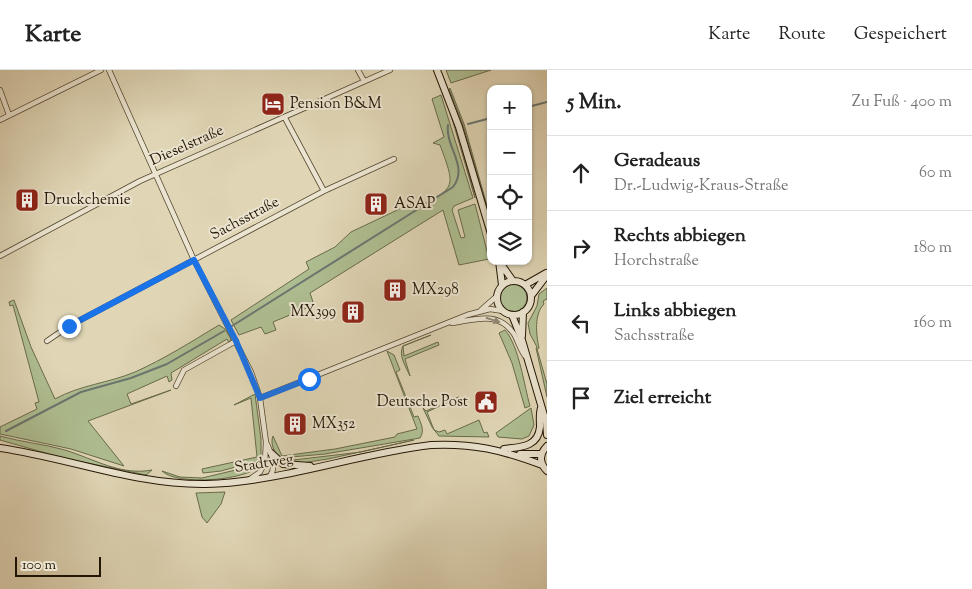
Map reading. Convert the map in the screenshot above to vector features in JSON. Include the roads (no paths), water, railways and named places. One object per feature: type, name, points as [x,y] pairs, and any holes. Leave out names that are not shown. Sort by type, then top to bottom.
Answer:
[{"type":"main road","points":[[437,70],[448,94],[487,221]]},
{"type":"main road","points":[[500,265],[502,285],[497,301],[503,311],[512,315],[523,312],[529,305],[531,296],[547,273]]},
{"type":"main road","points":[[502,265],[513,281],[525,285],[531,296]]},
{"type":"main road","points":[[525,285],[547,273]]},
{"type":"main road","points":[[502,285],[513,281]]},
{"type":"main road","points":[[522,340],[523,312]]},
{"type":"main road","points":[[512,315],[522,340],[546,423],[547,435]]},
{"type":"main road","points":[[500,450],[520,448],[535,440],[539,432],[541,406]]},
{"type":"main road","name":"Stadtweg","points":[[0,443],[18,450],[110,473],[150,480],[205,484],[247,481],[431,445],[458,444],[500,450],[542,465]]},
{"type":"main road","points":[[547,446],[541,454],[542,465],[547,471]]},
{"type":"main road","name":"Stadtweg","points":[[0,448],[18,450]]},
{"type":"main road","points":[[271,453],[282,464],[321,467]]},
{"type":"main road","name":"Stadtweg","points":[[513,454],[541,454]]},
{"type":"street","points":[[0,120],[101,70]]},
{"type":"street","points":[[109,70],[194,260],[236,341],[260,398],[266,442],[263,468],[247,481]]},
{"type":"street","points":[[358,70],[364,81]]},
{"type":"street","name":"Dieselstraße","points":[[0,256],[156,174],[390,70]]},
{"type":"street","points":[[0,90],[10,115]]},
{"type":"street","points":[[285,118],[324,191]]},
{"type":"street","name":"Sachsstraße","points":[[47,341],[69,326],[324,191],[394,159]]},
{"type":"street","points":[[479,311],[497,296]]},
{"type":"street","points":[[260,398],[479,311],[490,309],[503,311]]},
{"type":"street","points":[[446,323],[476,318],[494,319],[512,332],[527,358]]},
{"type":"street","points":[[176,386],[184,370],[236,341]]},
{"type":"street","points":[[266,442],[271,453],[273,472],[269,477]]},
{"type":"waterway","points":[[532,106],[547,102]]},
{"type":"waterway","points":[[468,124],[487,119]]},
{"type":"waterway","points":[[232,326],[453,187],[459,172],[448,133],[448,125]]},
{"type":"waterway","points":[[6,431],[81,392],[131,378],[167,364],[224,331]]},
{"type":"place","name":"Pension B&M","points":[[273,104]]},
{"type":"place","name":"Druckchemie","points":[[27,200]]},
{"type":"place","name":"ASAP","points":[[376,204]]},
{"type":"place","name":"MX298","points":[[395,290]]},
{"type":"place","name":"MX399","points":[[353,312]]},
{"type":"place","name":"Deutsche Post","points":[[486,402]]},
{"type":"place","name":"MX352","points":[[295,424]]}]
